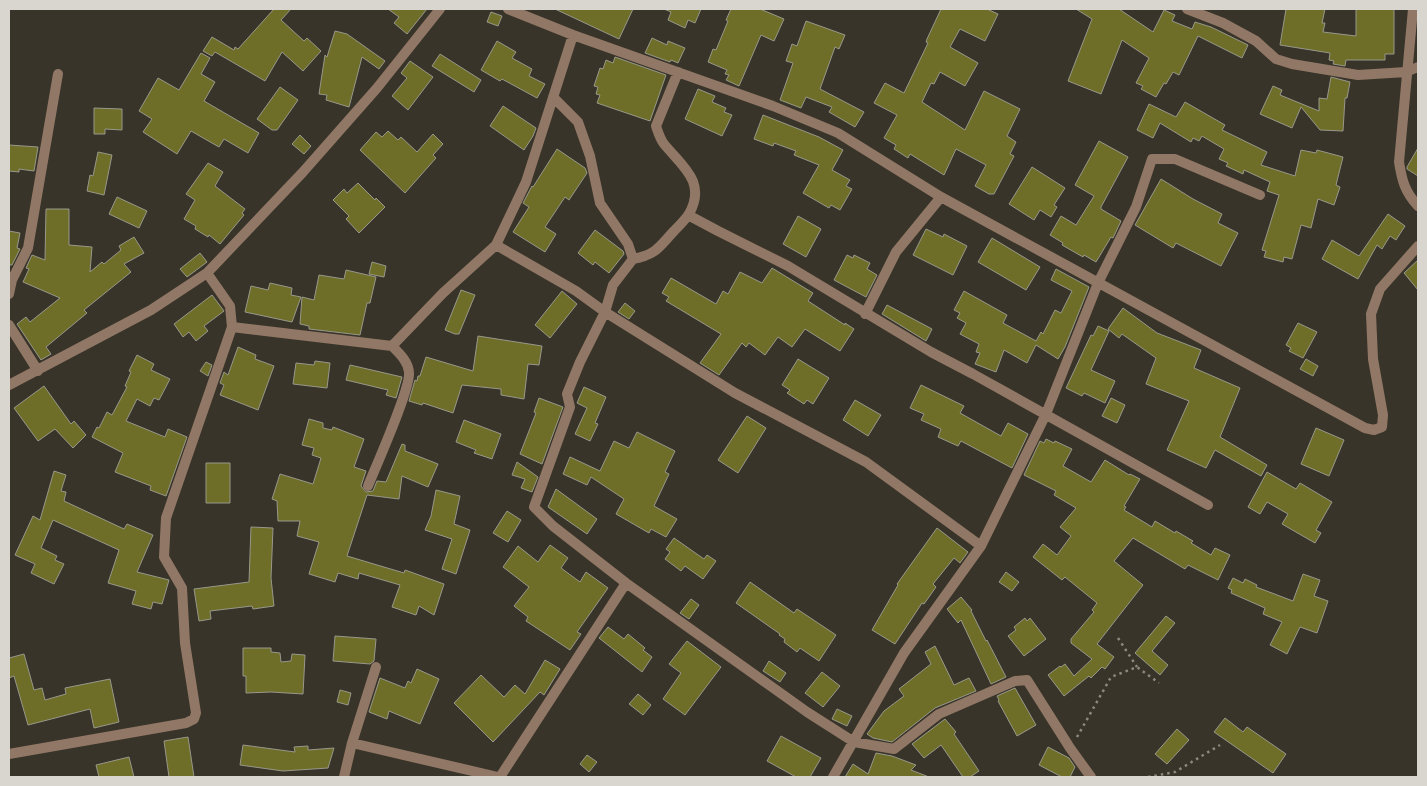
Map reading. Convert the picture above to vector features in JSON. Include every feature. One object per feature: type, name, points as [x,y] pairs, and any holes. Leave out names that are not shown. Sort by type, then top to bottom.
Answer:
[{"type":"street","points":[[9,385],[151,310],[208,273],[304,172],[377,88],[440,9]]},
{"type":"street","points":[[508,9],[573,35],[773,106],[838,133],[941,197],[1364,428],[1374,430],[1382,427],[1383,415],[1373,359],[1371,314],[1380,289],[1418,246]]},
{"type":"street","points":[[1187,9],[1223,23],[1256,41],[1276,59],[1292,64],[1358,75],[1406,72],[1418,67]]},
{"type":"street","points":[[1413,9],[1399,162],[1402,182],[1418,206]]},
{"type":"street","points":[[392,346],[443,293],[496,245],[526,182],[573,35]]},
{"type":"street","points":[[678,72],[656,126],[663,142],[682,163],[693,180],[695,199],[688,215],[659,248],[648,256],[633,259],[613,285],[605,312],[580,362],[568,394],[570,407],[534,508],[553,526],[626,584],[808,712],[854,742],[894,749],[939,714],[1015,681],[1026,680],[1091,777]]},
{"type":"street","points":[[9,294],[12,280],[28,248],[58,74]]},
{"type":"street","points":[[553,97],[578,122],[590,156],[600,203],[628,244],[633,259]]},
{"type":"street","points":[[833,777],[904,653],[981,546],[1046,414],[1098,283],[1136,207],[1152,159],[1175,159],[1260,195]]},
{"type":"street","points":[[865,314],[896,252],[941,197]]},
{"type":"street","points":[[688,215],[788,266],[931,352],[1208,505]]},
{"type":"street","points":[[496,245],[576,291],[605,312],[735,393],[866,462],[981,546]]},
{"type":"street","points":[[9,754],[186,723],[194,719],[196,713],[185,643],[182,588],[164,557],[166,518],[232,327],[230,306],[208,273]]},
{"type":"street","points":[[9,325],[38,370]]},
{"type":"street","points":[[232,327],[392,346],[403,357],[409,372],[406,390],[368,486]]},
{"type":"street","points":[[352,743],[499,777],[626,584]]},
{"type":"street","points":[[344,777],[352,743],[376,667]]},
{"type":"path","points":[[1118,638],[1137,667],[1159,683]]},
{"type":"path","points":[[1070,748],[1111,677],[1137,667]]},
{"type":"path","points":[[1148,777],[1175,772],[1220,745]]},
{"type":"building","points":[[274,9],[291,9],[281,20],[304,41],[307,38],[321,51],[303,71],[282,52],[265,81],[215,52],[212,56],[203,51],[212,37],[234,50],[235,47],[238,49]]},
{"type":"building","points":[[388,9],[427,9],[407,34],[394,23],[399,17]]},
{"type":"building","points":[[555,9],[633,9],[619,39]]},
{"type":"building","points":[[664,9],[701,9],[695,23],[688,20],[685,28],[668,20],[671,12]]},
{"type":"building","points":[[731,9],[760,9],[784,19],[774,41],[761,35],[739,86],[726,80],[729,75],[725,74],[727,70],[708,62],[713,49],[716,50]]},
{"type":"building","points":[[941,9],[987,9],[998,14],[985,41],[960,29],[950,47],[978,63],[965,86],[940,72],[934,84],[931,83],[922,102],[965,130],[984,91],[1020,109],[1007,136],[1016,142],[1010,154],[1014,156],[994,194],[989,194],[975,186],[986,165],[956,149],[944,175],[910,154],[908,158],[894,149],[896,145],[884,138],[897,115],[874,103],[885,83],[904,93],[928,43],[926,42],[927,39]]},
{"type":"building","points":[[1076,9],[1119,9],[1153,32],[1164,10],[1175,15],[1172,21],[1192,29],[1195,22],[1211,27],[1248,45],[1242,58],[1198,36],[1179,75],[1173,72],[1156,97],[1141,89],[1143,86],[1136,83],[1149,58],[1122,40],[1101,94],[1068,81],[1092,19]]},
{"type":"building","points":[[1286,9],[1325,9],[1322,23],[1325,23],[1323,32],[1356,36],[1356,9],[1394,9],[1394,54],[1385,54],[1385,60],[1346,60],[1345,66],[1333,64],[1334,61],[1329,60],[1330,53],[1280,45]]},
{"type":"building","points":[[491,12],[502,16],[498,26],[487,22]]},
{"type":"building","points":[[806,21],[845,35],[839,49],[835,47],[820,89],[864,112],[855,127],[829,112],[832,107],[806,97],[801,108],[780,100],[793,63],[786,61],[792,44],[797,46]]},
{"type":"building","points":[[335,31],[347,34],[385,61],[379,69],[362,57],[349,107],[326,100],[327,95],[319,94],[325,55],[327,57]]},
{"type":"building","points":[[652,38],[667,45],[668,41],[685,48],[678,63],[645,53]]},
{"type":"building","points":[[497,41],[516,52],[512,58],[532,69],[529,76],[545,84],[537,98],[481,70]]},
{"type":"building","points":[[201,53],[210,58],[201,74],[215,82],[204,101],[259,133],[248,153],[224,139],[219,147],[191,131],[177,154],[143,132],[152,119],[139,111],[158,78],[179,90]]},
{"type":"building","points":[[440,54],[481,80],[474,92],[432,66]]},
{"type":"building","points":[[615,57],[666,75],[650,121],[597,103],[600,95],[596,94],[598,87],[594,86],[600,68],[603,69],[606,60],[613,63]]},
{"type":"building","points":[[410,61],[433,77],[408,110],[392,96],[407,78],[401,73]]},
{"type":"building","points":[[1331,77],[1350,82],[1347,98],[1345,98],[1343,131],[1320,130],[1301,107],[1292,128],[1260,114],[1273,86],[1282,90],[1280,95],[1319,111],[1319,98],[1327,99]]},
{"type":"building","points":[[280,87],[298,100],[277,130],[272,130],[257,119]]},
{"type":"building","points":[[698,89],[715,96],[712,102],[726,108],[724,112],[732,115],[722,136],[685,119]]},
{"type":"building","points":[[1185,102],[1225,125],[1222,130],[1267,152],[1261,165],[1295,176],[1301,150],[1316,153],[1317,150],[1343,157],[1336,185],[1340,187],[1334,205],[1318,199],[1311,228],[1301,225],[1292,259],[1284,257],[1283,262],[1264,257],[1266,251],[1262,250],[1279,195],[1267,191],[1270,182],[1244,170],[1243,174],[1226,166],[1228,163],[1219,159],[1224,149],[1202,136],[1199,141],[1193,138],[1191,142],[1160,123],[1153,138],[1137,130],[1149,104],[1176,117]]},
{"type":"building","points":[[503,106],[536,128],[524,150],[490,126]]},
{"type":"building","points":[[94,108],[122,109],[122,130],[105,129],[105,134],[94,134]]},
{"type":"building","points":[[763,115],[819,137],[843,150],[832,170],[850,180],[846,186],[852,189],[840,210],[831,205],[829,208],[803,193],[819,165],[794,155],[796,151],[774,143],[773,146],[754,139]]},
{"type":"building","points":[[388,131],[398,140],[401,137],[417,152],[433,134],[443,144],[433,155],[436,158],[405,193],[360,150],[376,132],[382,137]]},
{"type":"building","points":[[300,135],[311,146],[304,154],[292,144]]},
{"type":"building","points":[[1099,141],[1128,157],[1101,207],[1101,209],[1121,221],[1113,238],[1111,237],[1096,262],[1062,245],[1063,243],[1050,235],[1061,216],[1076,225],[1094,196],[1075,185]]},
{"type":"building","points":[[9,145],[38,147],[34,171],[19,169],[19,172],[9,171]]},
{"type":"building","points":[[1418,148],[1418,176],[1407,169],[1407,167]]},
{"type":"building","points":[[557,149],[585,168],[587,173],[569,200],[565,197],[545,227],[556,234],[545,252],[513,232],[529,207],[523,203],[532,186]]},
{"type":"building","points":[[98,152],[112,155],[104,195],[87,191],[90,175],[93,176]]},
{"type":"building","points":[[208,163],[223,172],[215,186],[245,209],[242,213],[244,215],[220,244],[209,235],[208,237],[195,229],[196,226],[184,219],[195,200],[186,194]]},
{"type":"building","points":[[1032,167],[1065,188],[1054,205],[1057,207],[1051,217],[1040,210],[1034,220],[1009,204]]},
{"type":"building","points":[[1161,179],[1222,214],[1218,223],[1238,233],[1221,266],[1176,243],[1173,248],[1135,225]]},
{"type":"building","points":[[358,183],[385,207],[359,233],[346,219],[349,216],[333,200],[344,189],[347,193]]},
{"type":"building","points":[[117,197],[147,211],[139,228],[109,214]]},
{"type":"building","points":[[46,209],[69,209],[69,245],[92,247],[90,272],[102,262],[104,264],[121,250],[119,246],[134,237],[144,253],[124,264],[131,272],[84,310],[87,313],[46,347],[51,354],[41,360],[17,324],[26,317],[30,322],[60,298],[23,282],[29,269],[26,268],[32,255],[45,260]]},
{"type":"building","points":[[1388,214],[1405,226],[1396,240],[1390,236],[1382,249],[1377,245],[1358,279],[1322,259],[1332,240],[1359,256]]},
{"type":"building","points":[[798,216],[821,229],[806,257],[783,244]]},
{"type":"building","points":[[926,229],[943,237],[944,234],[967,246],[953,275],[913,255]]},
{"type":"building","points":[[595,230],[623,251],[624,254],[609,273],[595,262],[593,265],[578,253]]},
{"type":"building","points":[[9,231],[20,233],[17,248],[20,249],[12,265],[9,265]]},
{"type":"building","points":[[992,238],[1040,267],[1026,290],[978,262]]},
{"type":"building","points":[[200,253],[207,262],[187,277],[180,269]]},
{"type":"building","points":[[847,255],[853,258],[854,255],[870,263],[867,269],[877,275],[866,297],[834,280]]},
{"type":"building","points":[[1418,260],[1418,290],[1404,273]]},
{"type":"building","points":[[372,262],[386,266],[384,277],[369,274]]},
{"type":"building","points":[[772,268],[813,293],[808,301],[854,329],[840,351],[805,329],[792,347],[778,337],[765,355],[749,343],[746,347],[742,343],[719,375],[700,363],[721,334],[666,301],[669,297],[662,293],[671,278],[716,304],[723,291],[728,294],[740,272],[762,283]]},
{"type":"building","points":[[1056,269],[1089,287],[1065,347],[1058,359],[1036,345],[1027,363],[1004,350],[996,372],[975,364],[980,353],[976,352],[979,344],[960,334],[966,323],[957,318],[960,313],[954,310],[964,291],[1007,315],[1003,323],[1036,341],[1041,332],[1043,334],[1055,310],[1061,313],[1072,291],[1051,280]]},
{"type":"building","points":[[346,270],[376,277],[370,303],[367,303],[360,335],[309,329],[309,326],[300,324],[302,297],[314,300],[319,275],[344,279]]},
{"type":"building","points":[[270,283],[292,288],[291,295],[301,297],[292,322],[245,312],[251,286],[268,290]]},
{"type":"building","points":[[461,290],[475,295],[459,334],[455,334],[445,330]]},
{"type":"building","points":[[562,291],[577,304],[550,338],[535,325]]},
{"type":"building","points":[[212,295],[224,311],[204,326],[208,331],[196,341],[189,332],[183,337],[174,324]]},
{"type":"building","points":[[625,303],[635,311],[629,319],[618,312]]},
{"type":"building","points":[[887,305],[932,329],[926,341],[882,314]]},
{"type":"building","points":[[1123,308],[1157,333],[1201,350],[1194,368],[1240,388],[1220,437],[1267,465],[1261,476],[1215,450],[1206,468],[1167,450],[1189,401],[1146,384],[1156,358],[1122,334],[1119,338],[1108,329]]},
{"type":"building","points":[[1298,323],[1317,332],[1303,358],[1289,351],[1291,348],[1286,345]]},
{"type":"building","points":[[1098,326],[1109,331],[1091,370],[1115,381],[1105,403],[1084,393],[1082,396],[1066,388],[1091,335],[1093,336]]},
{"type":"building","points":[[478,336],[542,346],[539,365],[528,364],[524,399],[501,395],[501,389],[462,385],[453,413],[423,403],[422,405],[409,401],[415,380],[417,381],[418,376],[420,376],[426,357],[473,371]]},
{"type":"building","points":[[238,347],[256,355],[255,359],[274,366],[258,410],[220,395],[224,385],[220,383],[224,372],[228,375]]},
{"type":"building","points":[[137,355],[154,364],[151,370],[170,379],[159,400],[154,398],[150,406],[137,399],[126,421],[165,437],[168,429],[187,437],[166,496],[150,490],[151,486],[115,472],[123,453],[92,437],[107,412],[112,415],[127,387],[125,386],[131,372],[129,371]]},
{"type":"building","points":[[798,359],[829,378],[813,404],[807,400],[804,404],[787,393],[790,390],[782,385]]},
{"type":"building","points":[[1306,359],[1318,366],[1313,376],[1300,369]]},
{"type":"building","points":[[315,361],[330,363],[327,388],[293,384],[296,363],[314,365]]},
{"type":"building","points":[[206,362],[212,365],[208,376],[200,371]]},
{"type":"building","points":[[350,365],[402,377],[396,398],[386,395],[388,390],[346,380]]},
{"type":"building","points":[[921,385],[964,406],[960,413],[1001,436],[1008,423],[1028,434],[1012,468],[961,441],[958,446],[938,437],[941,429],[921,420],[924,414],[910,408]]},
{"type":"building","points":[[44,386],[71,424],[74,421],[86,435],[73,448],[55,429],[38,441],[14,408]]},
{"type":"building","points":[[584,387],[606,397],[595,423],[598,424],[590,441],[575,434],[587,408],[577,403]]},
{"type":"building","points":[[539,398],[563,407],[542,464],[520,454],[536,413],[534,412]]},
{"type":"building","points":[[1111,398],[1125,405],[1117,423],[1102,416]]},
{"type":"building","points":[[855,400],[881,415],[868,436],[843,420]]},
{"type":"building","points":[[747,416],[766,428],[738,473],[718,460]]},
{"type":"building","points":[[309,419],[323,423],[323,428],[332,430],[333,427],[364,439],[354,467],[366,471],[361,486],[366,492],[373,491],[377,481],[386,482],[402,444],[405,445],[405,451],[438,464],[428,487],[402,476],[399,499],[367,495],[347,556],[404,573],[405,570],[444,584],[434,615],[419,606],[416,615],[392,607],[400,585],[359,573],[358,579],[338,573],[335,582],[309,574],[319,542],[297,536],[300,521],[278,521],[277,501],[272,499],[280,474],[313,484],[321,458],[312,455],[314,448],[302,445]]},
{"type":"building","points":[[464,420],[501,434],[492,459],[474,453],[476,450],[456,442]]},
{"type":"building","points":[[1316,428],[1344,440],[1329,476],[1301,464]]},
{"type":"building","points":[[637,432],[675,451],[665,472],[669,474],[654,506],[677,519],[666,537],[651,529],[649,533],[616,514],[624,499],[591,477],[587,485],[563,474],[570,457],[600,471],[614,441],[629,448]]},
{"type":"building","points":[[1046,439],[1072,449],[1063,466],[1091,482],[1105,460],[1129,475],[1140,479],[1124,506],[1126,507],[1124,510],[1152,527],[1155,521],[1175,533],[1176,531],[1211,555],[1215,548],[1230,555],[1218,580],[1188,565],[1185,569],[1133,538],[1114,561],[1143,585],[1097,644],[1114,657],[1105,669],[1102,667],[1091,678],[1089,676],[1064,696],[1048,675],[1065,664],[1074,676],[1092,659],[1071,643],[1071,639],[1094,612],[1092,610],[1097,603],[1065,577],[1062,580],[1033,557],[1043,544],[1057,555],[1071,536],[1060,527],[1076,508],[1054,495],[1056,491],[1024,475],[1040,441],[1044,443]]},
{"type":"building","points":[[517,462],[538,477],[532,492],[521,488],[525,479],[512,475]]},
{"type":"building","points":[[206,463],[230,463],[230,503],[206,503]]},
{"type":"building","points":[[54,471],[66,475],[61,491],[66,492],[64,501],[124,529],[127,524],[153,535],[137,572],[169,580],[162,604],[153,602],[151,609],[132,604],[136,591],[108,583],[119,550],[53,520],[41,548],[57,556],[55,560],[64,564],[54,584],[31,573],[35,564],[15,555],[33,516],[40,520]]},
{"type":"building","points":[[1267,472],[1296,489],[1300,483],[1332,502],[1316,530],[1321,533],[1315,543],[1282,524],[1288,514],[1267,502],[1260,514],[1248,507]]},
{"type":"building","points":[[556,489],[597,519],[587,534],[548,507]]},
{"type":"building","points":[[436,490],[460,496],[454,524],[470,530],[456,574],[442,569],[452,539],[425,530],[431,516]]},
{"type":"building","points":[[507,511],[521,520],[508,542],[493,533]]},
{"type":"building","points":[[251,527],[273,528],[271,578],[274,606],[253,609],[252,606],[210,611],[211,619],[199,621],[194,589],[249,582]]},
{"type":"building","points":[[937,528],[968,552],[960,563],[954,558],[933,584],[936,587],[924,604],[922,603],[895,644],[872,630],[897,584]]},
{"type":"building","points":[[674,538],[704,559],[707,555],[716,561],[703,579],[685,566],[681,571],[665,559],[670,552],[666,549]]},
{"type":"building","points":[[550,545],[568,558],[561,568],[580,582],[586,572],[608,588],[577,632],[581,634],[570,650],[526,621],[528,617],[514,606],[529,587],[503,567],[518,546],[538,562]]},
{"type":"building","points":[[1006,572],[1019,582],[1012,591],[999,582]]},
{"type":"building","points":[[1303,574],[1320,580],[1314,596],[1328,601],[1317,633],[1300,627],[1287,654],[1270,645],[1282,622],[1263,614],[1265,608],[1231,593],[1232,590],[1228,588],[1233,578],[1243,583],[1245,579],[1257,585],[1256,587],[1293,601]]},
{"type":"building","points":[[750,582],[794,613],[797,609],[836,635],[819,661],[800,648],[797,652],[784,642],[785,639],[780,634],[736,603]]},
{"type":"building","points":[[961,597],[972,610],[986,641],[1006,677],[991,684],[961,620],[958,623],[947,609]]},
{"type":"building","points":[[691,599],[699,605],[689,619],[680,613]]},
{"type":"building","points":[[1166,616],[1175,623],[1152,651],[1168,665],[1160,675],[1135,653]]},
{"type":"building","points":[[1025,618],[1027,621],[1030,618],[1046,639],[1024,656],[1008,636],[1016,630],[1014,627]]},
{"type":"building","points":[[608,627],[624,639],[628,634],[645,648],[643,650],[652,657],[642,672],[599,638]]},
{"type":"building","points":[[335,636],[376,639],[374,661],[370,664],[333,661]]},
{"type":"building","points":[[687,641],[721,667],[685,715],[663,699],[681,673],[669,664]]},
{"type":"building","points":[[935,646],[954,685],[969,678],[976,691],[935,708],[892,742],[873,738],[867,734],[884,711],[904,696],[899,689],[931,664],[925,652]]},
{"type":"building","points":[[243,648],[271,648],[271,652],[280,653],[281,662],[291,661],[292,654],[305,655],[303,694],[246,693],[246,676],[243,676]]},
{"type":"building","points":[[24,654],[34,690],[42,688],[45,700],[66,694],[65,688],[110,679],[119,722],[94,728],[90,709],[28,725],[14,676],[9,678],[9,658]]},
{"type":"building","points":[[545,660],[560,669],[544,695],[540,692],[493,742],[454,703],[481,675],[504,697],[515,685],[525,694]]},
{"type":"building","points":[[769,661],[786,673],[780,682],[763,671]]},
{"type":"building","points":[[417,669],[439,679],[420,724],[389,711],[387,719],[369,712],[380,678],[405,688],[408,681],[411,683]]},
{"type":"building","points":[[822,672],[840,686],[823,707],[805,693]]},
{"type":"building","points":[[1015,688],[1036,725],[1017,736],[997,696]]},
{"type":"building","points":[[340,690],[351,693],[348,705],[337,702]]},
{"type":"building","points":[[638,694],[651,705],[643,715],[629,704]]},
{"type":"building","points":[[837,709],[852,716],[847,726],[832,719]]},
{"type":"building","points":[[1225,718],[1243,732],[1247,727],[1286,754],[1273,773],[1214,732]]},
{"type":"building","points":[[945,719],[956,732],[954,734],[979,771],[970,777],[963,777],[941,745],[924,758],[912,744]]},
{"type":"building","points":[[1177,729],[1189,740],[1167,764],[1155,754]]},
{"type":"building","points":[[781,736],[821,758],[810,777],[796,777],[767,761]]},
{"type":"building","points":[[188,737],[194,777],[169,777],[164,741]]},
{"type":"building","points":[[243,745],[295,752],[294,747],[308,746],[308,750],[334,748],[328,768],[283,771],[240,765]]},
{"type":"building","points":[[1048,747],[1069,758],[1075,767],[1070,777],[1062,777],[1039,765]]},
{"type":"building","points":[[876,753],[892,756],[916,765],[911,770],[929,777],[845,777],[853,764],[868,774]]},
{"type":"building","points":[[587,755],[597,762],[589,772],[580,764]]},
{"type":"building","points":[[129,757],[134,777],[99,777],[96,765]]}]
